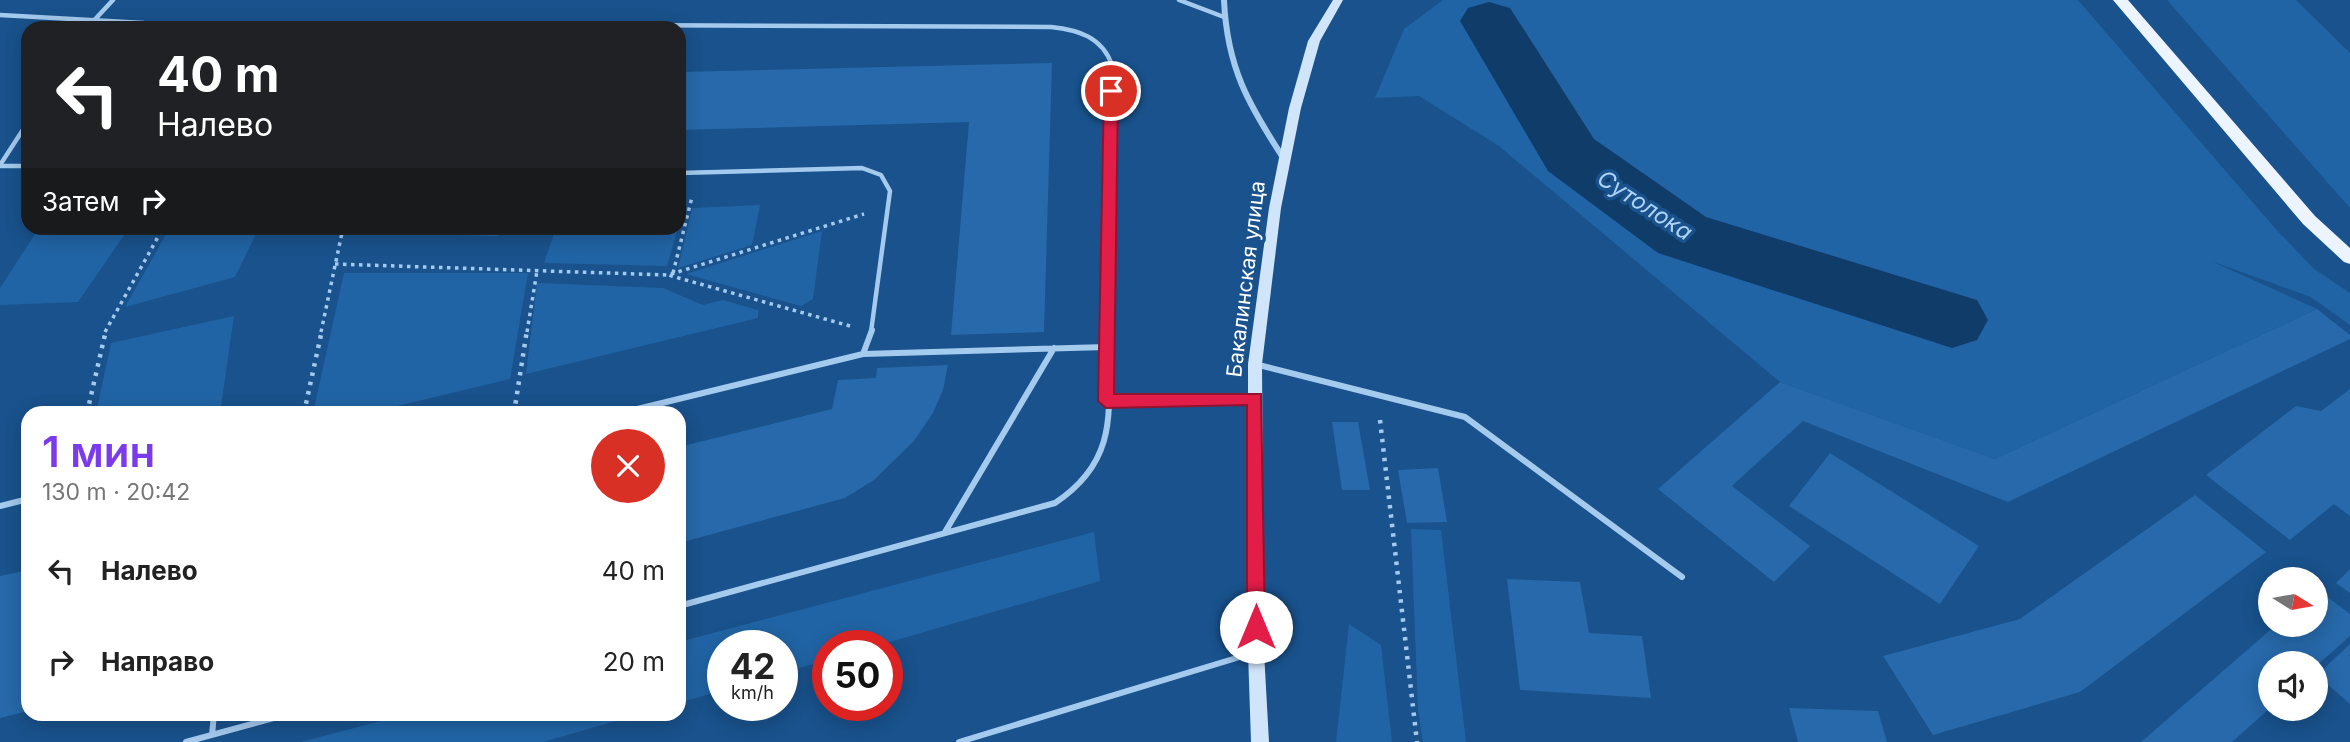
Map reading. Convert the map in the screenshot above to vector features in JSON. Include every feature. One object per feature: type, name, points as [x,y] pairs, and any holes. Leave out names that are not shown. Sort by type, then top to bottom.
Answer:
[{"type":"main road","name":"Бакалинская улица","points":[[1261,742],[1256,652],[1255,364],[1284,159],[1314,41],[1338,0]]},
{"type":"main road","points":[[2120,0],[2329,241],[2350,257]]},
{"type":"street","points":[[1224,0],[1227,52],[1234,75],[1284,159]]},
{"type":"lane","points":[[92,20],[113,0]]},
{"type":"lane","points":[[1179,0],[1224,17]]},
{"type":"lane","points":[[0,15],[170,21]]},
{"type":"lane","points":[[686,27],[1051,27],[1068,29],[1096,40],[1104,47],[1112,65],[1106,401],[1103,456],[1094,472],[1081,487],[1055,503],[686,604]]},
{"type":"lane","points":[[0,166],[21,133]]},
{"type":"lane","points":[[0,166],[21,166]]},
{"type":"lane","points":[[686,173],[862,168],[874,171],[887,180],[890,191],[871,332],[863,354]]},
{"type":"lane","points":[[650,406],[863,354],[1107,347]]},
{"type":"lane","points":[[945,533],[1054,348]]},
{"type":"lane","points":[[1255,364],[1465,416],[1682,578]]},
{"type":"lane","points":[[1106,401],[1255,399]]},
{"type":"lane","points":[[0,506],[21,501]]},
{"type":"lane","points":[[959,742],[1256,652]]},
{"type":"lane","points":[[212,735],[213,721]]},
{"type":"lane","points":[[186,742],[263,721]]},
{"type":"path","points":[[686,216],[698,172]]},
{"type":"path","points":[[670,274],[888,206]]},
{"type":"path","points":[[90,406],[107,325],[159,235]]},
{"type":"path","points":[[305,406],[341,235]]},
{"type":"path","points":[[670,274],[681,235]]},
{"type":"path","points":[[335,264],[670,274],[871,332]]},
{"type":"path","points":[[515,406],[537,271]]},
{"type":"path","points":[[1377,394],[1418,742]]},
{"type":"shaded area","points":[[1443,0],[2078,0],[2274,227],[2314,269],[2350,293],[2350,325],[2311,297],[2211,261],[2317,309],[1995,459],[1780,382],[1499,146],[1419,96],[1375,98],[1404,29]]},
{"type":"shaded area","points":[[2167,0],[2296,0],[2350,53],[2350,208]]},
{"type":"shaded area","points":[[760,205],[752,245],[678,268],[692,208]]},
{"type":"shaded area","points":[[822,231],[813,299],[801,306],[686,274]]},
{"type":"shaded area","points":[[34,235],[124,235],[78,302],[0,305],[0,288]]},
{"type":"shaded area","points":[[166,235],[256,235],[235,277],[125,307]]},
{"type":"shaded area","points":[[554,235],[676,235],[667,266],[544,263]]},
{"type":"shaded area","points":[[344,273],[528,273],[510,379],[397,406],[315,406]]},
{"type":"shaded area","points":[[537,283],[663,288],[703,305],[723,300],[758,310],[758,318],[526,374]]},
{"type":"shaded area","points":[[234,316],[221,406],[98,406],[111,343]]},
{"type":"shaded area","points":[[1411,529],[1441,530],[1466,742],[1423,742],[1418,710]]},
{"type":"shaded area","points":[[1094,532],[1100,581],[903,638],[903,630],[812,630],[812,665],[798,668],[798,630],[724,630]]},
{"type":"shaded area","points":[[1349,624],[1381,645],[1392,742],[1336,742]]},
{"type":"shaded area","points":[[707,635],[707,695],[686,701],[686,640]]},
{"type":"shaded area","points":[[380,721],[616,721],[543,742],[301,742]]},
{"type":"building","points":[[1052,63],[1044,332],[951,335],[969,122],[686,130],[686,72]]},
{"type":"building","points":[[2317,309],[2350,335],[2350,339],[2008,502],[1803,421],[1732,486],[1810,546],[1774,582],[1658,489],[1780,382],[1995,459]]},
{"type":"building","points":[[948,365],[943,390],[933,413],[914,441],[874,480],[845,498],[686,541],[686,445],[832,409],[838,380],[876,378],[877,368]]},
{"type":"building","points":[[2350,389],[2350,516],[2334,504],[2290,540],[2206,475],[2296,406],[2321,411]]},
{"type":"building","points":[[1332,422],[1358,422],[1370,490],[1342,490]]},
{"type":"building","points":[[1830,453],[1979,546],[1940,604],[1789,506]]},
{"type":"building","points":[[1438,468],[1447,522],[1407,523],[1398,470]]},
{"type":"building","points":[[2195,495],[2266,552],[2080,692],[1933,735],[1883,656],[2020,619]]},
{"type":"building","points":[[2350,569],[2350,593],[2336,583]]},
{"type":"building","points":[[21,572],[21,713],[0,718],[0,576]]},
{"type":"building","points":[[1507,579],[1580,582],[1589,633],[1642,636],[1651,698],[1520,690]]},
{"type":"building","points":[[2328,597],[2350,614],[2350,636],[2328,655],[2328,651],[2258,651],[2258,719],[2232,742],[2141,742],[2262,637],[2328,637]]},
{"type":"building","points":[[2350,644],[2350,704],[2328,685],[2328,665]]},
{"type":"building","points":[[1789,708],[1878,711],[1887,742],[1798,742]]},
{"type":"waterway","name":"Сутолока","points":[[1489,21],[1571,155],[1682,235],[1952,320]]},
{"type":"route","points":[[1111,91],[1106,401],[1255,399],[1256,627]]}]
